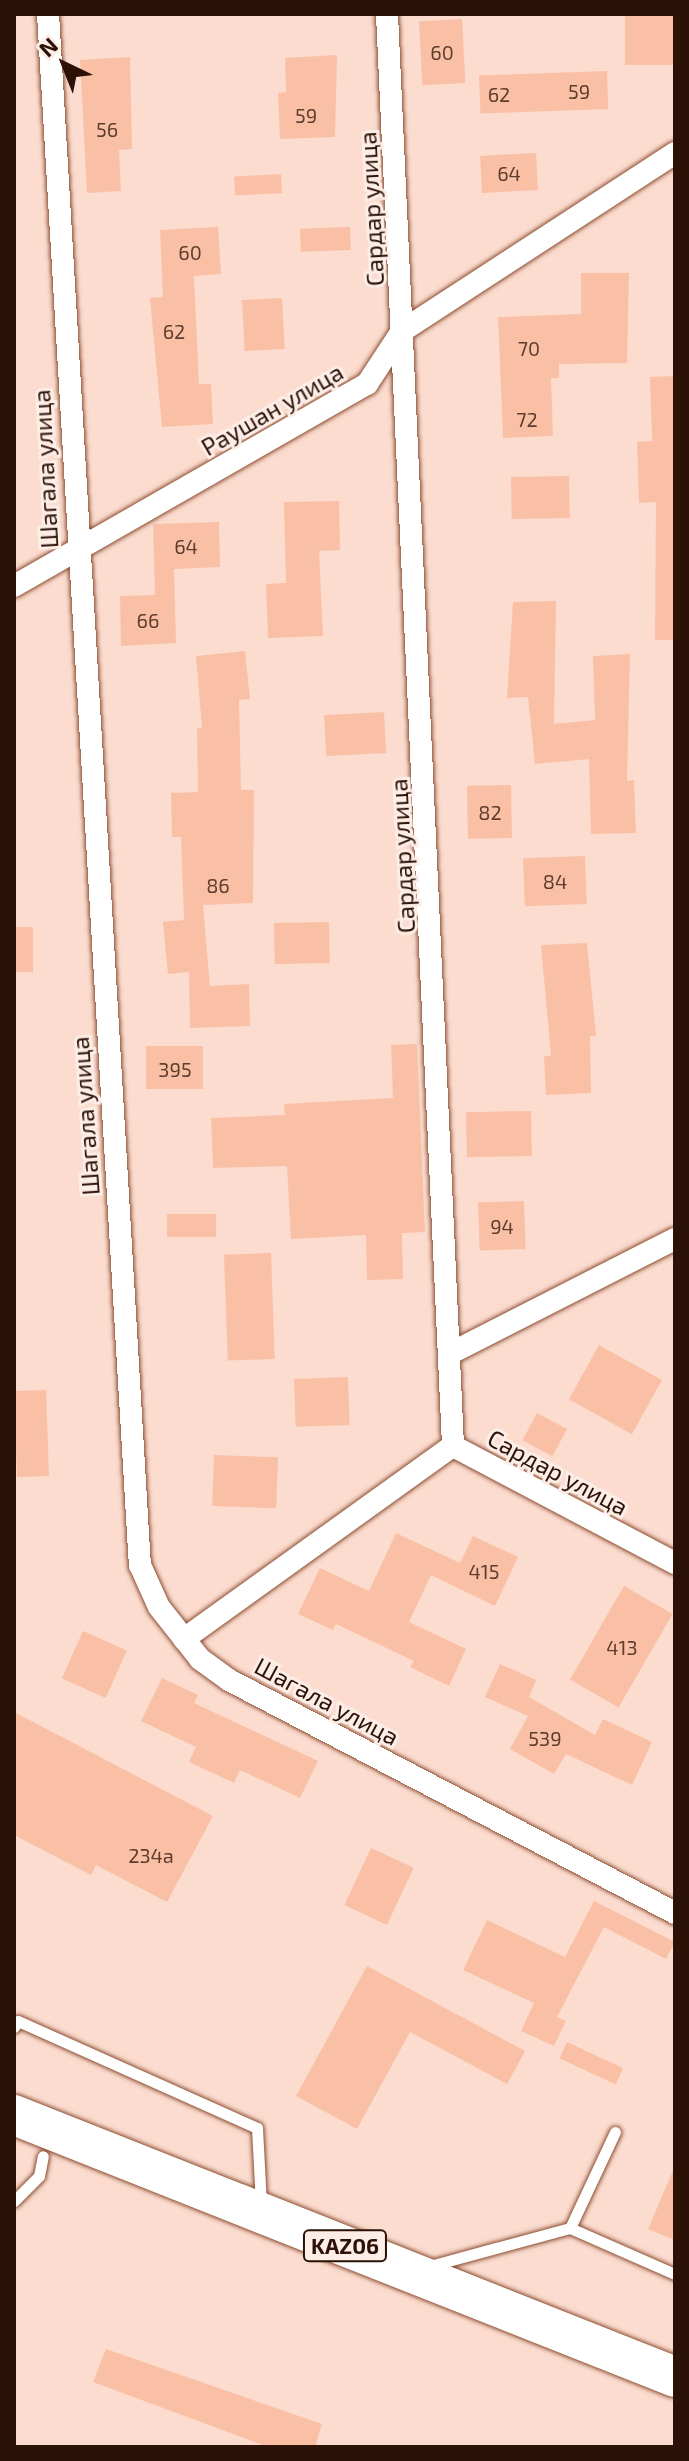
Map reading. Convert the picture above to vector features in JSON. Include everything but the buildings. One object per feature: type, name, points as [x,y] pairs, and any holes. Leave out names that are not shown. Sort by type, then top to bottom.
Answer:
[{"type":"highway","name":"KАZ06","points":[[14,2115],[675,2377]]},
{"type":"highway","name":"KАZ06","points":[[28,2150],[675,2405]]},
{"type":"street","name":"Шагала улица","points":[[48,14],[76,555],[140,1565],[159,1607],[184,1639],[229,1680],[675,1913]]},
{"type":"street","name":"Сардар улица","points":[[387,14],[453,1446],[675,1563]]},
{"type":"street","name":"Раушан улица","points":[[14,586],[76,555],[367,384],[402,331],[675,153]]},
{"type":"street","points":[[451,1353],[675,1239]]},
{"type":"street","points":[[184,1639],[453,1446]]},
{"type":"lane","points":[[14,2027],[18,2021],[257,2128],[262,2213]]},
{"type":"lane","points":[[570,2228],[615,2132]]},
{"type":"lane","points":[[14,2201],[39,2176],[28,2150]]},
{"type":"lane","points":[[410,2272],[537,2232],[570,2228],[675,2274]]}]
